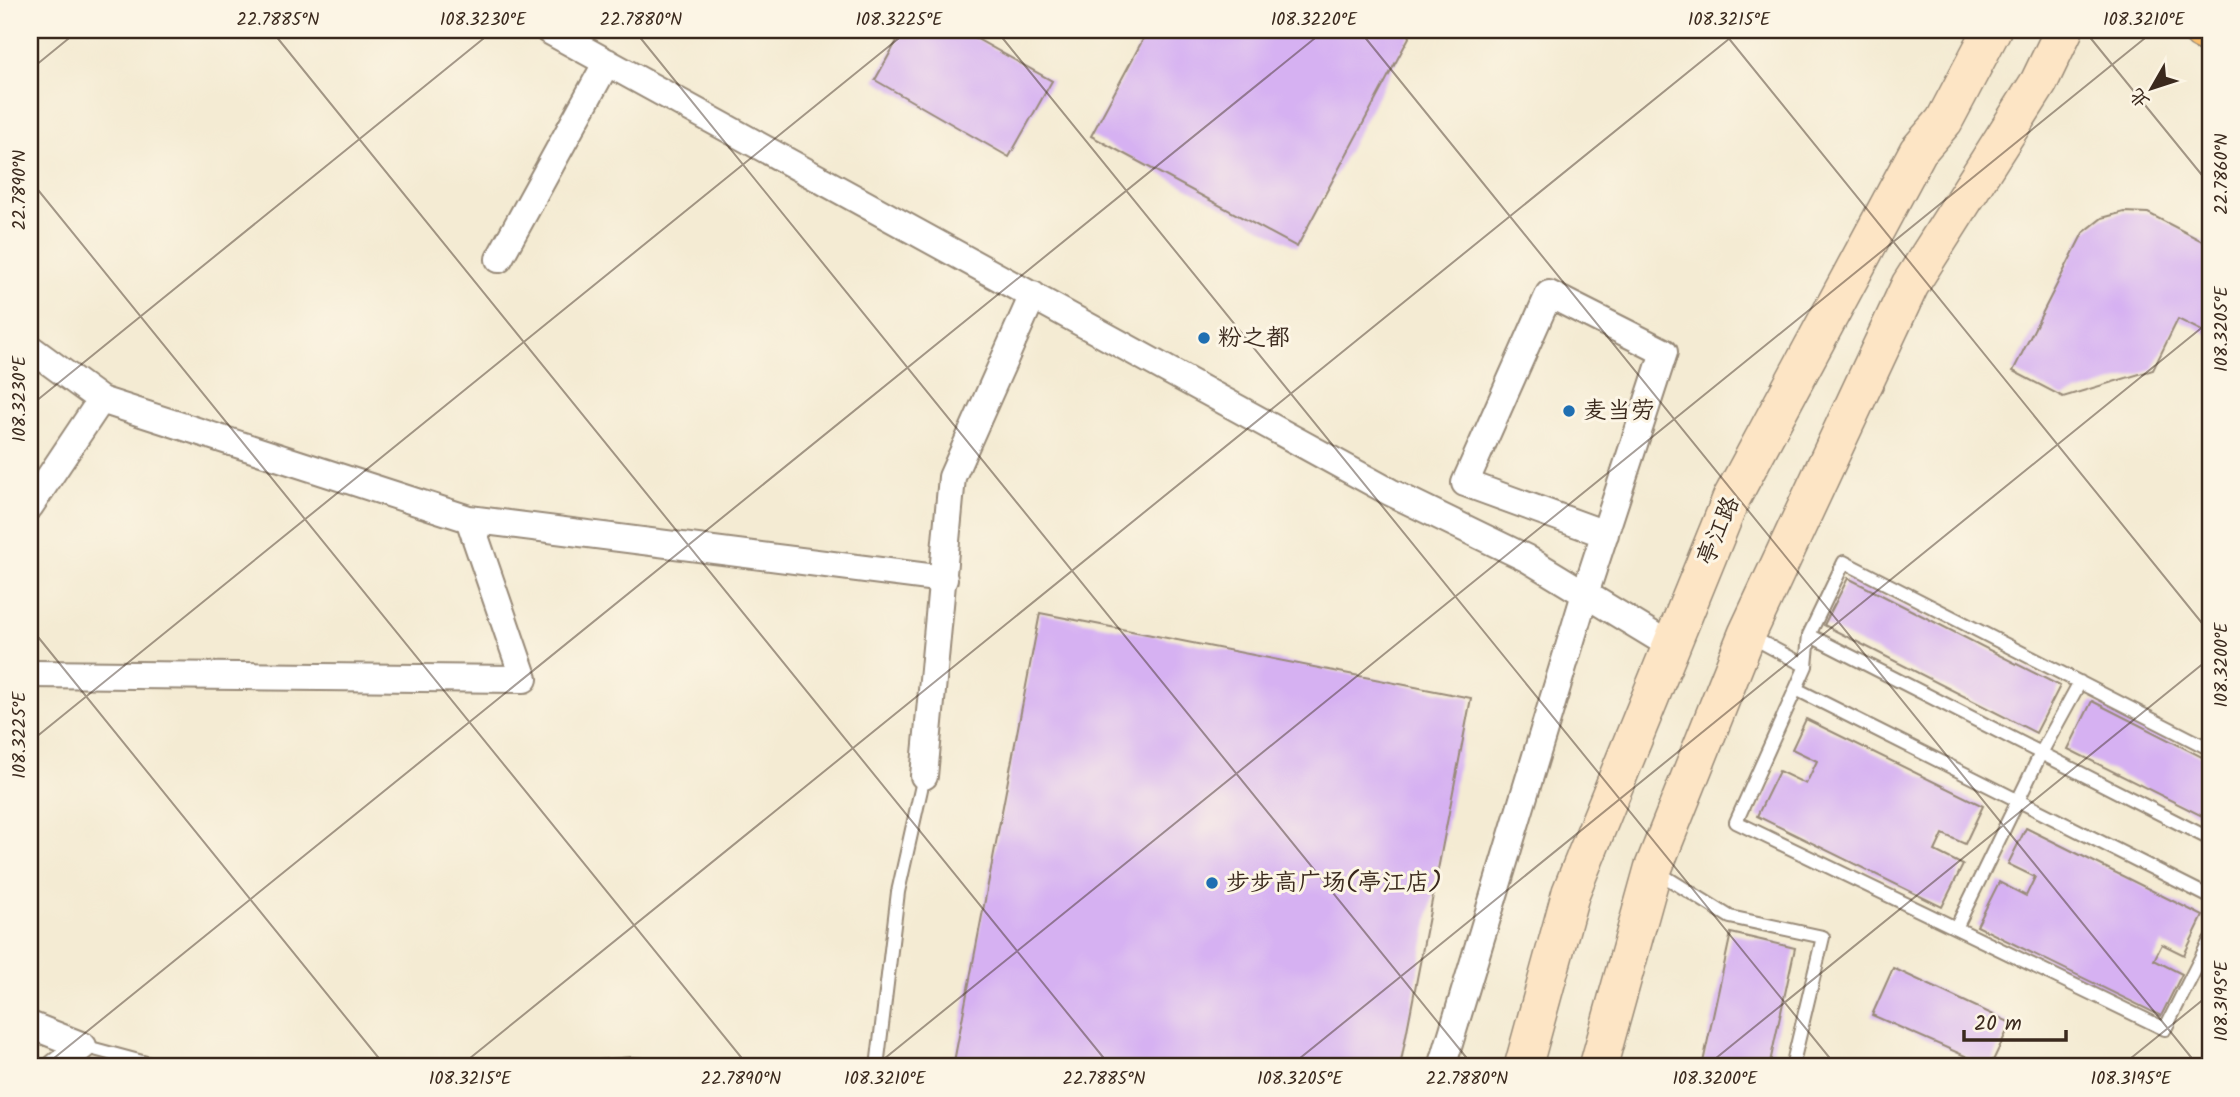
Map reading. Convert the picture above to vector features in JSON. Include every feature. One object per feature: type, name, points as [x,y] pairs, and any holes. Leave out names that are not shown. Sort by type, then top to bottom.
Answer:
[{"type":"main road","name":"亭江路","points":[[1523,1067],[1571,892],[1731,499],[1918,151],[1944,121],[1992,30]]},
{"type":"main road","points":[[1598,1067],[1653,869],[1747,634],[1872,360],[1910,285],[2039,82],[2064,30]]},
{"type":"main road","points":[[2202,30],[2210,34]]},
{"type":"street","points":[[548,30],[1390,492],[1526,558],[1671,646]]},
{"type":"street","points":[[499,259],[607,62]]},
{"type":"street","points":[[1442,1067],[1585,594],[1605,534],[1664,352],[1549,294],[1465,483],[1605,534]]},
{"type":"street","points":[[924,776],[952,477],[1033,295]]},
{"type":"street","points":[[30,348],[101,400],[469,519],[944,579]]},
{"type":"street","points":[[30,506],[101,400]]},
{"type":"street","points":[[30,674],[524,679],[469,519]]},
{"type":"street","points":[[30,1025],[83,1046]]},
{"type":"street","points":[[56,1067],[83,1046]]},
{"type":"lane","points":[[2210,748],[1844,562],[1809,635],[1806,667],[1736,822],[2165,1029],[2210,940]]},
{"type":"lane","points":[[1747,634],[1806,667]]},
{"type":"lane","points":[[1809,635],[2210,839]]},
{"type":"lane","points":[[1956,928],[2017,800],[2080,682]]},
{"type":"lane","points":[[1796,689],[2210,897]]},
{"type":"lane","points":[[877,1067],[898,892],[924,776]]},
{"type":"lane","points":[[1653,869],[1730,917],[1823,937],[1792,1067]]},
{"type":"lane","points":[[83,1046],[161,1067]]},
{"type":"lane","points":[[599,1067],[632,1064],[664,1067]]},
{"type":"building","points":[[903,30],[961,30],[1052,81],[1009,157],[875,80]]},
{"type":"building","points":[[1148,30],[1413,30],[1297,247],[1091,136]]},
{"type":"building","points":[[2124,212],[2148,213],[2210,245],[2210,335],[2178,319],[2153,370],[2063,397],[2013,371],[2083,233],[2102,218]]},
{"type":"building","points":[[1848,578],[2060,686],[2036,733],[1824,625]]},
{"type":"building","name":"步步高广场(亭江店)","points":[[1040,613],[1471,698],[1400,1067],[953,1067]]},
{"type":"building","points":[[2092,701],[2210,761],[2210,820],[2068,749]]},
{"type":"building","points":[[1806,719],[1983,806],[1965,844],[1943,834],[1935,851],[1963,865],[1942,907],[1757,816],[1779,771],[1806,784],[1817,761],[1792,749]]},
{"type":"building","points":[[2026,828],[2203,916],[2184,955],[2162,944],[2154,960],[2182,974],[2161,1016],[1977,926],[1999,882],[2026,896],[2035,877],[2008,864]]},
{"type":"building","points":[[1731,933],[1795,948],[1769,1067],[1702,1067]]},
{"type":"building","points":[[1893,968],[2011,1023],[1990,1067],[1872,1015]]},
{"type":"place","name":"粉之都","points":[[1204,338]]},
{"type":"place","name":"麦当劳","points":[[1569,411]]},
{"type":"place","name":"步步高广场(亭江店)","points":[[1212,883]]}]
